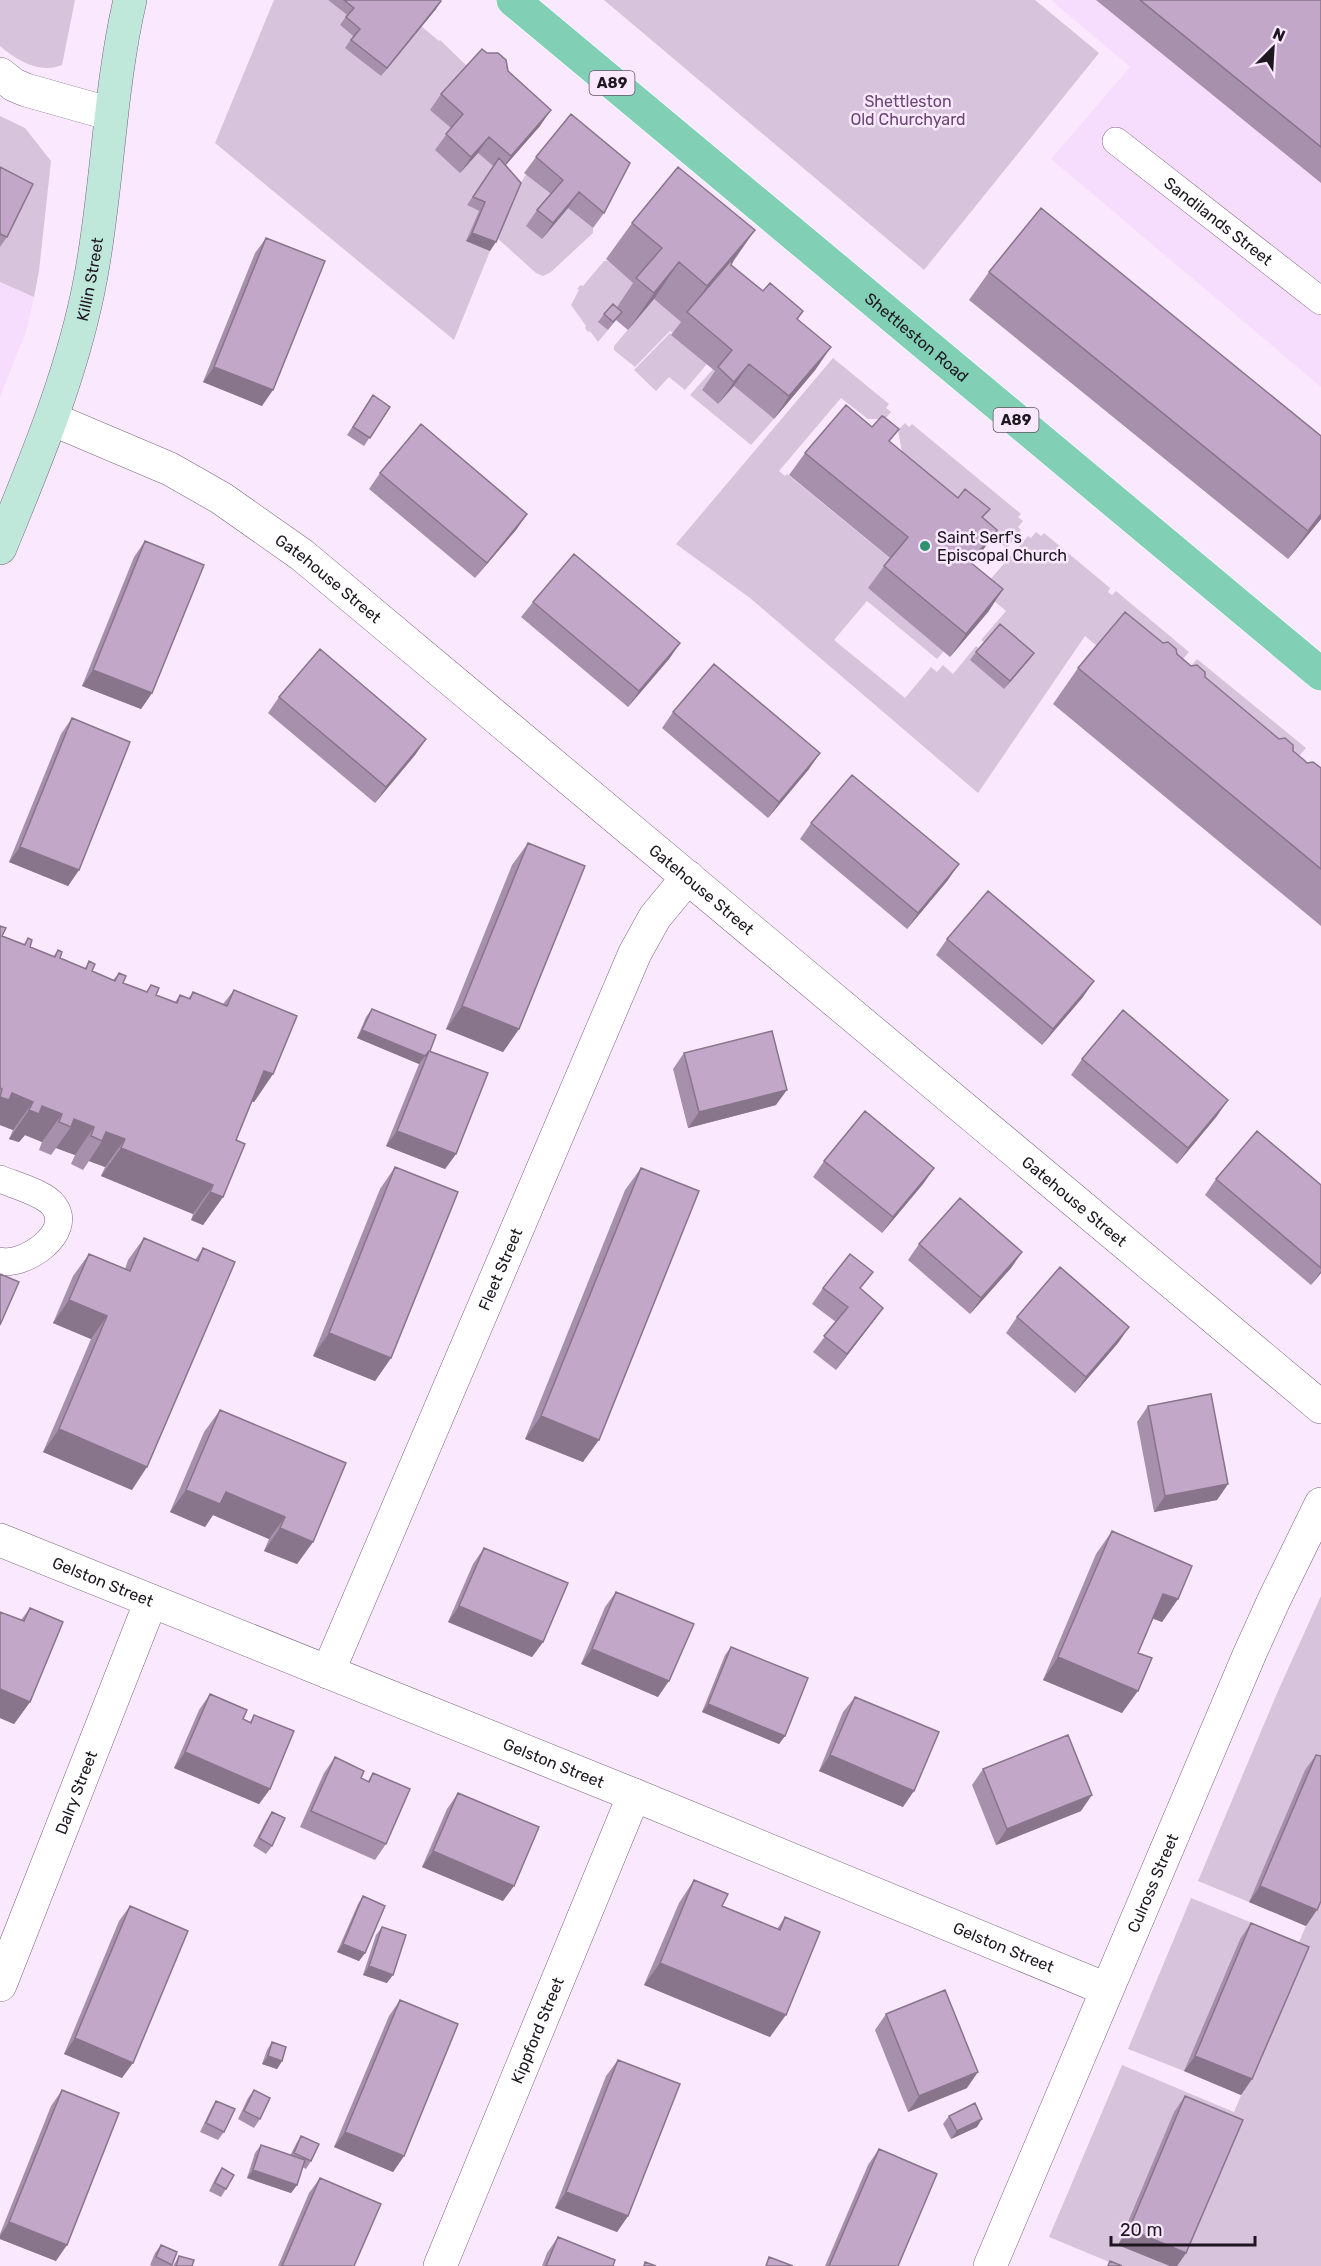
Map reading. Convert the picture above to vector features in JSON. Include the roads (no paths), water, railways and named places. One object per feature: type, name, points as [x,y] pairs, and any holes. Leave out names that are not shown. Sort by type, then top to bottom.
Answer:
[{"type":"main road","name":"Killin Street","points":[[0,548],[52,419],[91,277],[111,114],[130,0]]},
{"type":"main road","name":"Shettleston Road","points":[[513,0],[1321,674]]},
{"type":"street","points":[[0,74],[14,85],[26,90],[111,114]]},
{"type":"street","name":"Gatehouse Street","points":[[52,419],[170,469],[221,498],[355,597],[1321,1407]]},
{"type":"street","name":"Fleet Street","points":[[328,1672],[635,953],[655,917],[688,877]]},
{"type":"street","name":"Culross Street","points":[[990,2266],[1274,1600],[1321,1504]]},
{"type":"street","name":"Gelston Street","points":[[0,1540],[634,1795],[1107,1989]]},
{"type":"street","name":"Dalry Street","points":[[0,1985],[152,1600]]},
{"type":"street","name":"Kippford Street","points":[[440,2266],[634,1795]]},
{"type":"lane","name":"Sandilands Street","points":[[1116,141],[1321,301]]},
{"type":"lane","points":[[0,1179],[39,1195],[54,1206],[58,1219],[54,1234],[44,1247],[21,1259],[7,1263],[0,1261]]},
{"type":"place","name":"Saint Serf's Episcopal Church","points":[[925,546]]},
{"type":"park label","name":"Shettleston Old Churchyard","points":[[908,110]]}]
